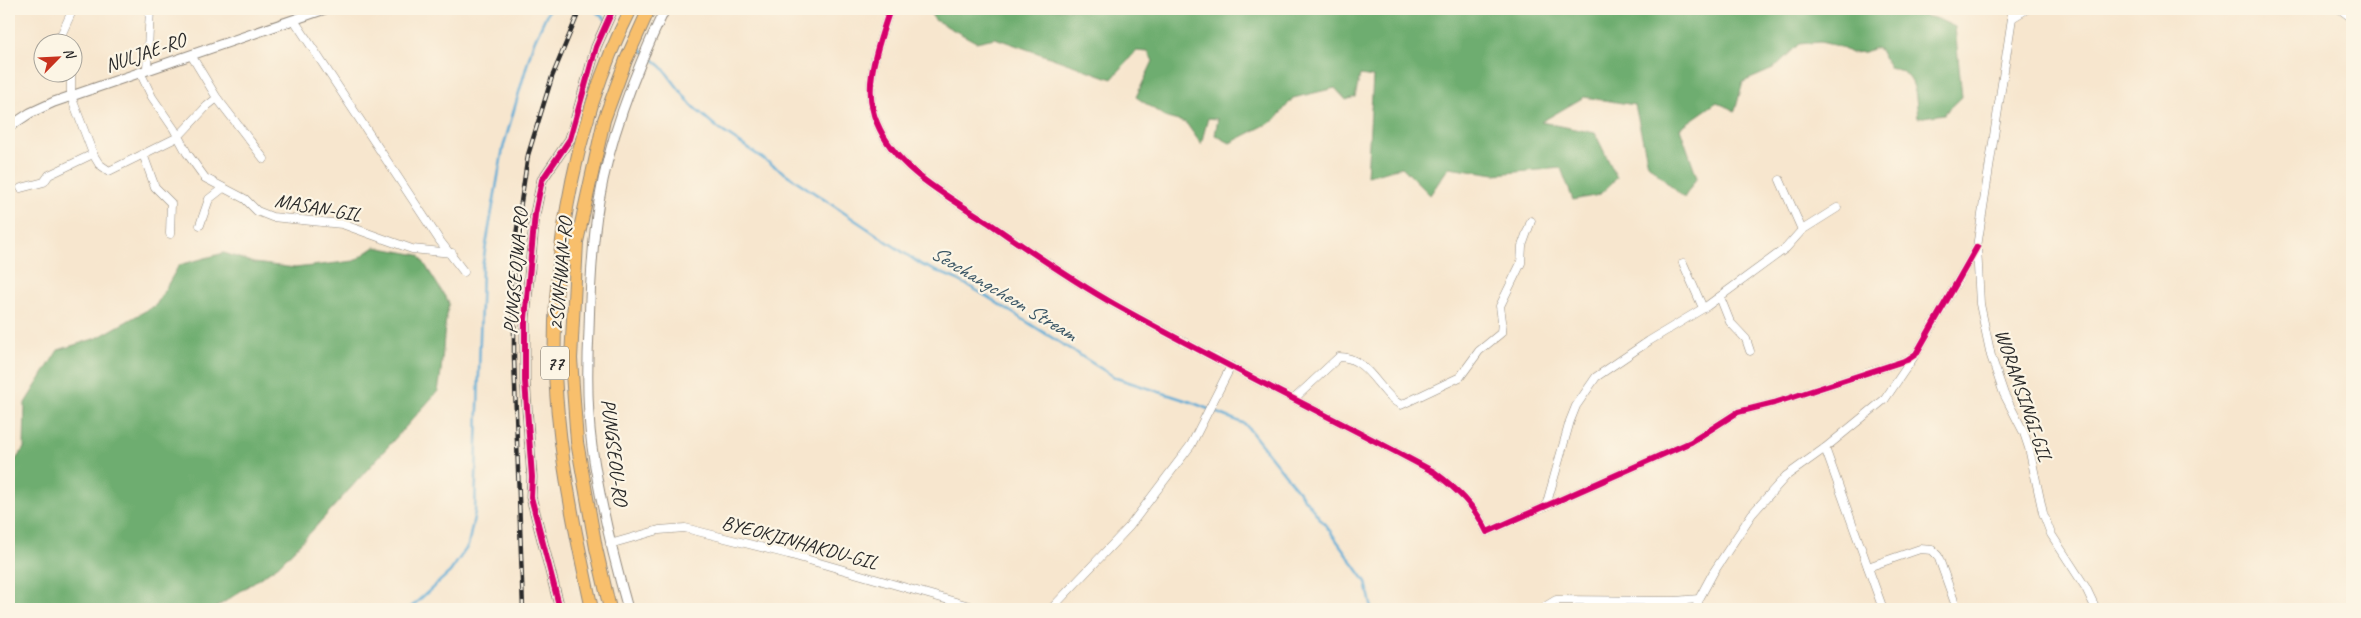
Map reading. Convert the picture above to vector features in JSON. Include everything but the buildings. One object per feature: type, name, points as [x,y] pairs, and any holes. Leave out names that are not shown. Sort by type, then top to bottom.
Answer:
[{"type":"highway","name":"2SUNHWAN-RO","points":[[592,609],[564,464],[558,415],[555,364],[559,269],[569,198],[589,116],[608,62],[631,9]]},
{"type":"highway","name":"2SUNHWAN-RO","points":[[610,609],[596,548],[577,442],[571,359],[578,242],[604,120],[626,60],[649,9]]},
{"type":"street","points":[[63,32],[73,9]]},
{"type":"street","points":[[143,70],[150,9]]},
{"type":"street","name":"NULJAE-RO","points":[[9,127],[38,109],[71,96],[325,9]]},
{"type":"street","name":"PUNGSEOJWA-RO","points":[[560,609],[531,498],[532,477],[525,382],[525,319],[535,214],[542,180],[570,139],[580,99],[603,30],[613,9]]},
{"type":"street","name":"PUNGSEOU-RO","points":[[628,609],[610,544],[592,446],[588,360],[590,270],[601,192],[616,131],[641,64],[665,9]]},
{"type":"street","points":[[890,9],[879,43],[872,78],[871,96],[877,124],[896,155],[924,180],[1078,282],[1230,366],[1295,398],[1434,472],[1466,497],[1478,513],[1487,532],[1691,442],[1738,412],[1774,403],[1907,360],[1916,354]]},
{"type":"street","points":[[2010,9],[2012,18],[2027,9]]},
{"type":"street","points":[[2340,9],[2352,18]]},
{"type":"street","name":"WORAMSINGI-GIL","points":[[2012,18],[1976,247],[1980,304],[1990,356],[2004,394],[2024,433],[2037,493],[2051,534],[2086,588],[2096,609]]},
{"type":"street","points":[[294,20],[435,233],[452,253],[464,272]]},
{"type":"street","points":[[191,54],[217,98],[264,159]]},
{"type":"street","name":"MASAN-GIL","points":[[143,70],[152,97],[205,178],[245,199],[257,211],[272,217],[342,224],[412,249],[452,253]]},
{"type":"street","points":[[71,82],[71,96],[93,154],[99,164],[109,171],[178,136],[217,98]]},
{"type":"street","points":[[21,188],[44,182],[49,175],[93,154]]},
{"type":"street","points":[[143,154],[155,187],[171,203],[170,234]]},
{"type":"street","points":[[1780,180],[1802,230]]},
{"type":"street","points":[[200,225],[209,199],[223,188]]},
{"type":"street","points":[[1546,506],[1570,421],[1576,406],[1596,378],[1649,340],[1720,297],[1786,248],[1802,230],[1837,208]]},
{"type":"street","points":[[1295,398],[1338,357],[1349,357],[1377,379],[1394,402],[1401,405],[1460,377],[1479,351],[1501,333],[1500,306],[1521,263],[1522,246],[1531,221]]},
{"type":"street","points":[[1696,609],[1699,599],[1752,514],[1786,476],[1825,448],[1886,399],[1916,354],[1976,247]]},
{"type":"street","points":[[1683,263],[1704,308]]},
{"type":"street","points":[[1720,297],[1730,322],[1746,339],[1750,351]]},
{"type":"street","points":[[1051,609],[1129,528],[1190,445],[1214,401],[1230,366]]},
{"type":"street","points":[[1825,448],[1883,609]]},
{"type":"street","name":"BYEOKJINHAKDU-GIL","points":[[610,544],[659,530],[684,528],[788,554],[980,609]]},
{"type":"street","points":[[1868,566],[1920,549],[1932,550],[1938,556],[1957,609]]},
{"type":"street","points":[[1545,609],[1546,606],[1556,600],[1674,601],[1699,599]]},
{"type":"green space","points":[[931,9],[1897,9],[1938,19],[1955,27],[1962,97],[1944,114],[1918,118],[1915,92],[1910,79],[1898,70],[1889,67],[1880,50],[1875,48],[1865,52],[1851,53],[1838,46],[1820,42],[1799,44],[1773,69],[1743,82],[1735,111],[1717,102],[1680,128],[1697,177],[1684,198],[1648,164],[1635,105],[1584,97],[1541,122],[1595,133],[1617,178],[1599,195],[1573,200],[1561,168],[1495,174],[1449,167],[1430,195],[1402,167],[1367,176],[1373,77],[1360,75],[1355,97],[1346,100],[1335,88],[1293,98],[1275,120],[1230,143],[1215,135],[1218,119],[1208,118],[1201,144],[1186,123],[1167,118],[1136,97],[1153,61],[1148,52],[1136,51],[1112,79],[995,38],[976,42],[935,20],[930,13]]},
{"type":"green space","points":[[375,247],[419,255],[449,303],[438,391],[279,565],[214,609],[9,609],[9,469],[24,448],[25,403],[58,350],[97,338],[156,305],[179,265],[224,253],[254,263],[295,268],[354,261]]},
{"type":"waterway","points":[[409,609],[450,572],[468,546],[475,512],[482,268],[503,148],[533,44],[549,9]]},
{"type":"waterway","name":"Seochangcheon Stream","points":[[593,9],[606,20]]},
{"type":"waterway","name":"Seochangcheon Stream","points":[[637,46],[662,67],[692,106],[719,129],[922,265],[958,280],[981,293],[1116,378],[1191,402],[1245,424],[1330,531],[1366,582],[1372,609]]},
{"type":"railway","points":[[523,609],[514,357],[514,249],[528,155],[552,77],[580,9]]},
{"type":"cycle path","points":[[560,609],[531,497],[532,477],[525,381],[525,319],[535,214],[542,180],[570,139],[596,47],[613,9]]},
{"type":"cycle path","points":[[890,9],[873,66],[871,95],[877,123],[886,140],[910,169],[941,192],[1098,295],[1193,347],[1434,472],[1465,499],[1477,514],[1487,532],[1691,442],[1738,412],[1774,403],[1907,360],[1916,354],[1977,247]]}]
